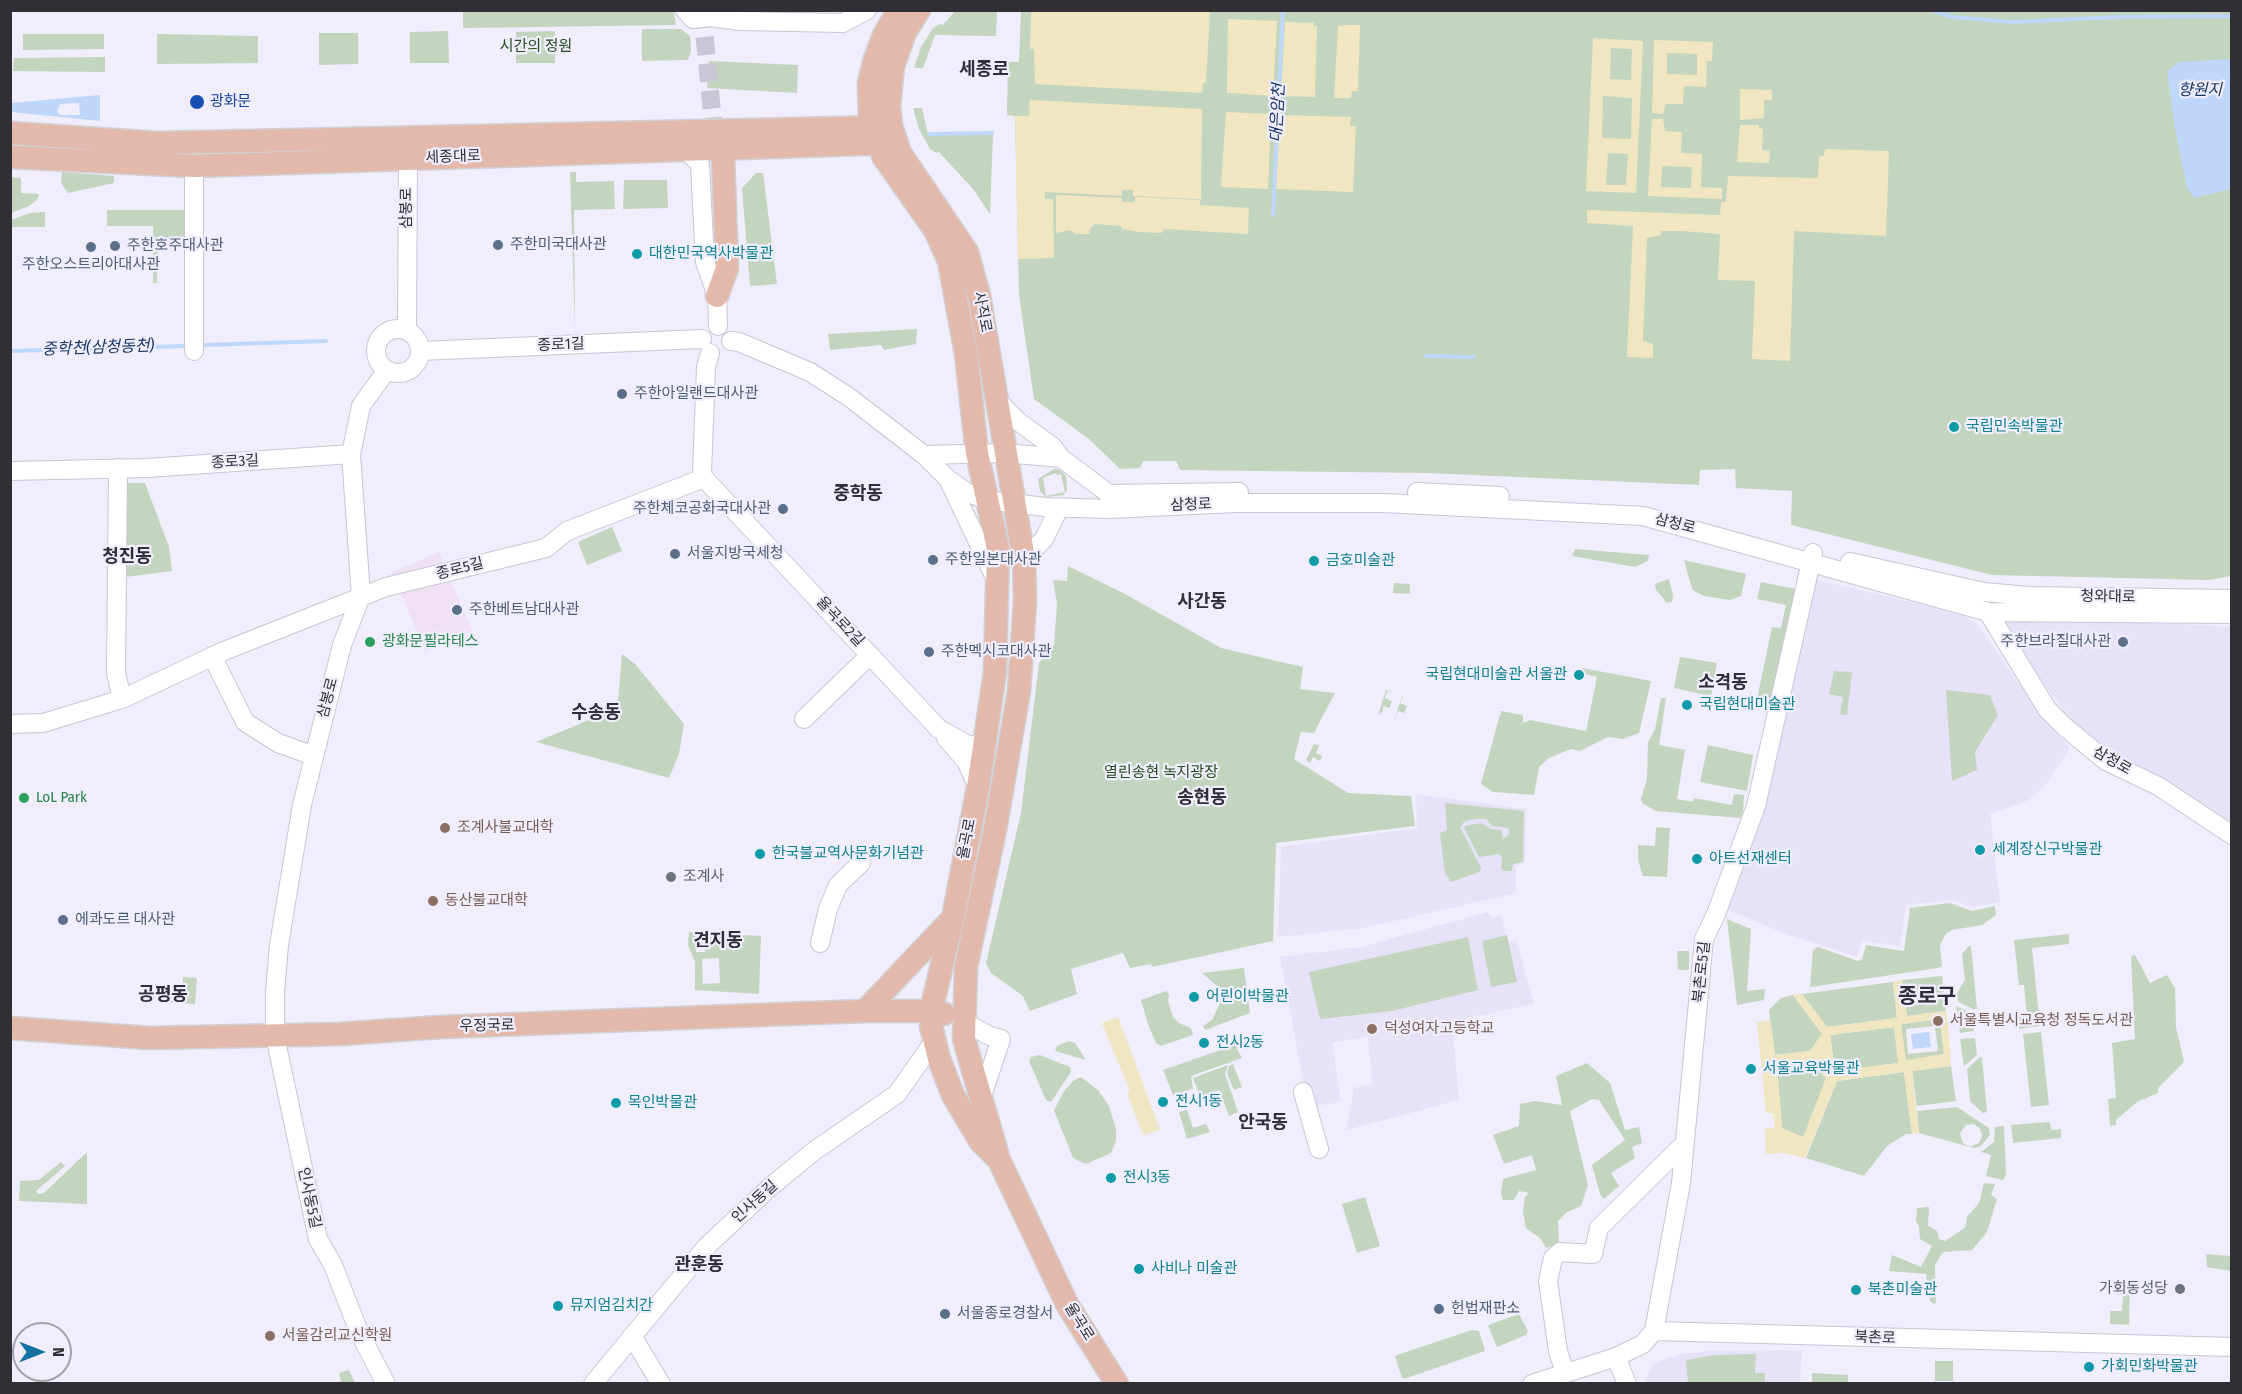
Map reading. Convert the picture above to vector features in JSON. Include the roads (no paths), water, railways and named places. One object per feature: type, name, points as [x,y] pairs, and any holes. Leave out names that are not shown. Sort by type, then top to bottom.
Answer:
[{"type":"main road","name":"사직로","points":[[899,10],[879,46],[870,76],[868,95],[884,135],[892,170],[935,230],[949,261],[966,354],[977,453],[986,500]]},
{"type":"main road","name":"사직로","points":[[919,10],[905,32],[893,66],[884,135],[967,252],[980,295],[1014,502]]},
{"type":"main road","points":[[829,129],[854,117],[868,95]]},
{"type":"main road","name":"세종대로","points":[[10,133],[158,143],[829,129],[884,135]]},
{"type":"main road","name":"세종대로","points":[[10,157],[194,166],[736,148],[884,135]]},
{"type":"main road","points":[[717,296],[727,268],[723,156],[726,152],[736,148]]},
{"type":"main road","name":"율곡로","points":[[986,500],[998,549],[995,672],[978,787],[953,918],[931,1011],[935,1040],[953,1095],[980,1141],[999,1160]]},
{"type":"main road","name":"율곡로","points":[[1014,502],[1024,559],[1025,601],[1018,691],[995,830],[966,967],[962,1021],[967,1054],[999,1160],[1066,1304],[1117,1383]]},
{"type":"main road","points":[[865,1011],[953,918]]},
{"type":"main road","name":"우정국로","points":[[13,1028],[150,1038],[275,1036],[865,1011],[931,1011],[962,1021]]},
{"type":"street","points":[[685,10],[693,19],[710,14],[740,21],[843,23],[867,10]]},
{"type":"street","points":[[674,150],[688,153],[700,164],[705,262],[717,296]]},
{"type":"street","name":"삼봉로","points":[[407,330],[408,159]]},
{"type":"street","points":[[194,166],[194,351]]},
{"type":"street","points":[[718,326],[719,182]]},
{"type":"street","points":[[704,478],[707,472],[709,349],[706,331],[718,326],[726,329],[731,341],[726,352],[709,349]]},
{"type":"street","points":[[392,329],[407,330],[415,335],[420,351],[418,360],[407,371],[400,373],[387,370],[377,357],[377,344],[381,337],[392,329]]},
{"type":"street","points":[[731,341],[739,342],[810,372],[849,397],[924,454],[948,479],[966,492],[986,500]]},
{"type":"street","name":"종로1길","points":[[420,351],[709,349]]},
{"type":"street","name":"삼봉로","points":[[275,1036],[279,945],[302,805],[342,645],[361,596],[351,454],[361,406],[387,370]]},
{"type":"street","name":"삼청로","points":[[999,402],[1019,422],[1053,447],[1061,458],[1109,494],[1414,492],[1602,503],[1650,510],[1812,557],[1988,612],[2047,709],[2072,734],[2106,761],[2158,786],[2232,836]]},
{"type":"street","points":[[924,454],[1005,453],[1061,458]]},
{"type":"street","name":"종로3길","points":[[10,471],[118,468],[351,454]]},
{"type":"street","points":[[118,468],[116,673],[123,699]]},
{"type":"street","name":"종로5길","points":[[10,724],[43,723],[123,699],[212,656],[361,596],[386,587],[546,548],[567,531],[704,478]]},
{"type":"street","name":"율곡로2길","points":[[704,478],[939,729],[968,745],[977,745],[984,738]]},
{"type":"street","points":[[948,479],[996,580]]},
{"type":"street","name":"삼청로","points":[[986,500],[1059,508],[1383,503],[1642,516],[1812,557],[1984,592]]},
{"type":"street","points":[[1024,559],[1044,539],[1059,508]]},
{"type":"street","name":"북촌로5길","points":[[1654,1331],[1681,1183],[1694,1070],[1704,939],[1716,914],[1756,806],[1812,557]]},
{"type":"street","name":"청와대로","points":[[1984,592],[2028,596],[2232,599]]},
{"type":"street","name":"청와대로","points":[[1988,612],[2232,614]]},
{"type":"street","points":[[804,719],[870,655]]},
{"type":"street","points":[[212,656],[245,722],[278,743],[314,756]]},
{"type":"street","points":[[939,729],[966,761],[978,787]]},
{"type":"street","points":[[820,943],[828,909],[838,885],[861,863]]},
{"type":"street","points":[[962,1021],[990,1036],[1001,1039],[981,1099]]},
{"type":"street","name":"인사동5길","points":[[275,1036],[318,1239],[333,1265],[359,1332],[386,1383]]},
{"type":"street","name":"인사동길","points":[[593,1383],[706,1247],[769,1188],[814,1151],[897,1094],[935,1040]]},
{"type":"street","points":[[1303,1092],[1319,1149]]},
{"type":"street","points":[[1565,1373],[1558,1351],[1548,1281],[1552,1258],[1560,1252],[1593,1258],[1599,1228],[1684,1144]]},
{"type":"street","points":[[1532,1383],[1616,1357],[1642,1344],[1654,1331]]},
{"type":"street","name":"북촌로","points":[[1654,1331],[2232,1347]]},
{"type":"street","points":[[632,1336],[661,1383]]},
{"type":"street","points":[[1616,1357],[1627,1383]]},
{"type":"water","name":"향원지","points":[[2231,59],[2231,189],[2194,198],[2187,188],[2175,129],[2167,71],[2179,62]]},
{"type":"water","points":[[100,95],[100,121],[11,112],[11,103]],"holes":[[[79,103],[80,115],[60,115],[57,111],[60,104]]]},
{"type":"water","points":[[1929,1032],[1931,1047],[1913,1049],[1911,1034]]},
{"type":"waterway","name":"대은암천","points":[[1273,215],[1283,10]]},
{"type":"waterway","points":[[1932,10],[1952,17],[2012,22],[2120,17],[2232,16]]},
{"type":"waterway","points":[[929,134],[992,133]]},
{"type":"waterway","name":"중학천(삼청동천)","points":[[204,345],[326,341]]},
{"type":"waterway","name":"중학천(삼청동천)","points":[[10,351],[185,346]]},
{"type":"waterway","points":[[1426,356],[1474,357]]},
{"type":"tunnel","points":[[702,10],[715,143]]},
{"type":"place","name":"광화문","points":[[197,102]]},
{"type":"place","name":"주한미국대사관","points":[[498,245]]},
{"type":"place","name":"주한호주대사관","points":[[115,246]]},
{"type":"place","name":"주한오스트리아대사관","points":[[91,247]]},
{"type":"place","name":"대한민국역사박물관","points":[[637,254]]},
{"type":"place","name":"주한아일랜드대사관","points":[[622,394]]},
{"type":"place","name":"국립민속박물관","points":[[1954,427]]},
{"type":"place","name":"주한체코공화국대사관","points":[[783,509]]},
{"type":"place","name":"서울지방국세청","points":[[675,554]]},
{"type":"place","name":"주한일본대사관","points":[[933,560]]},
{"type":"place","name":"금호미술관","points":[[1314,561]]},
{"type":"place","name":"주한베트남대사관","points":[[457,610]]},
{"type":"place","name":"광화문필라테스","points":[[370,642]]},
{"type":"place","name":"주한브라질대사관","points":[[2123,642]]},
{"type":"place","name":"주한멕시코대사관","points":[[929,652]]},
{"type":"place","name":"국립현대미술관 서울관","points":[[1579,675]]},
{"type":"place","name":"국립현대미술관","points":[[1687,705]]},
{"type":"place","name":"LoL Park","points":[[24,798]]},
{"type":"place","name":"조계사불교대학","points":[[445,828]]},
{"type":"place","name":"세계장신구박물관","points":[[1980,850]]},
{"type":"place","name":"한국불교역사문화기념관","points":[[760,854]]},
{"type":"place","name":"아트선재센터","points":[[1697,859]]},
{"type":"place","name":"조계사","points":[[671,877]]},
{"type":"place","name":"동산불교대학","points":[[433,901]]},
{"type":"place","name":"에콰도르 대사관","points":[[63,920]]},
{"type":"place","name":"어린이박물관","points":[[1194,997]]},
{"type":"place","name":"서울특별시교육청 정독도서관","points":[[1938,1021]]},
{"type":"place","name":"덕성여자고등학교","points":[[1372,1029]]},
{"type":"place","name":"전시2동","points":[[1204,1043]]},
{"type":"place","name":"서울교육박물관","points":[[1751,1069]]},
{"type":"place","name":"전시1동","points":[[1163,1102]]},
{"type":"place","name":"목인박물관","points":[[616,1103]]},
{"type":"place","name":"전시3동","points":[[1111,1178]]},
{"type":"place","name":"사비나 미술관","points":[[1139,1269]]},
{"type":"place","name":"가회동성당","points":[[2180,1289]]},
{"type":"place","name":"북촌미술관","points":[[1856,1290]]},
{"type":"place","name":"뮤지엄김치간","points":[[558,1306]]},
{"type":"place","name":"헌법재판소","points":[[1439,1309]]},
{"type":"place","name":"서울종로경찰서","points":[[945,1314]]},
{"type":"place","name":"서울감리교신학원","points":[[270,1336]]},
{"type":"place","name":"가회민화박물관","points":[[2089,1367]]},
{"type":"district","name":"세종로","points":[[984,70]]},
{"type":"district","name":"중학동","points":[[858,494]]},
{"type":"district","name":"청진동","points":[[127,557]]},
{"type":"district","name":"사간동","points":[[1202,602]]},
{"type":"district","name":"소격동","points":[[1723,683]]},
{"type":"district","name":"수송동","points":[[596,713]]},
{"type":"district","name":"송현동","points":[[1202,798]]},
{"type":"district","name":"견지동","points":[[718,941]]},
{"type":"district","name":"공평동","points":[[163,995]]},
{"type":"district","name":"종로구","points":[[1927,997]]},
{"type":"district","name":"안국동","points":[[1263,1123]]},
{"type":"district","name":"관훈동","points":[[699,1265]]},
{"type":"park label","name":"시간의 정원","points":[[536,47]]},
{"type":"park label","name":"열린송현 녹지광장","points":[[1161,773]]}]
